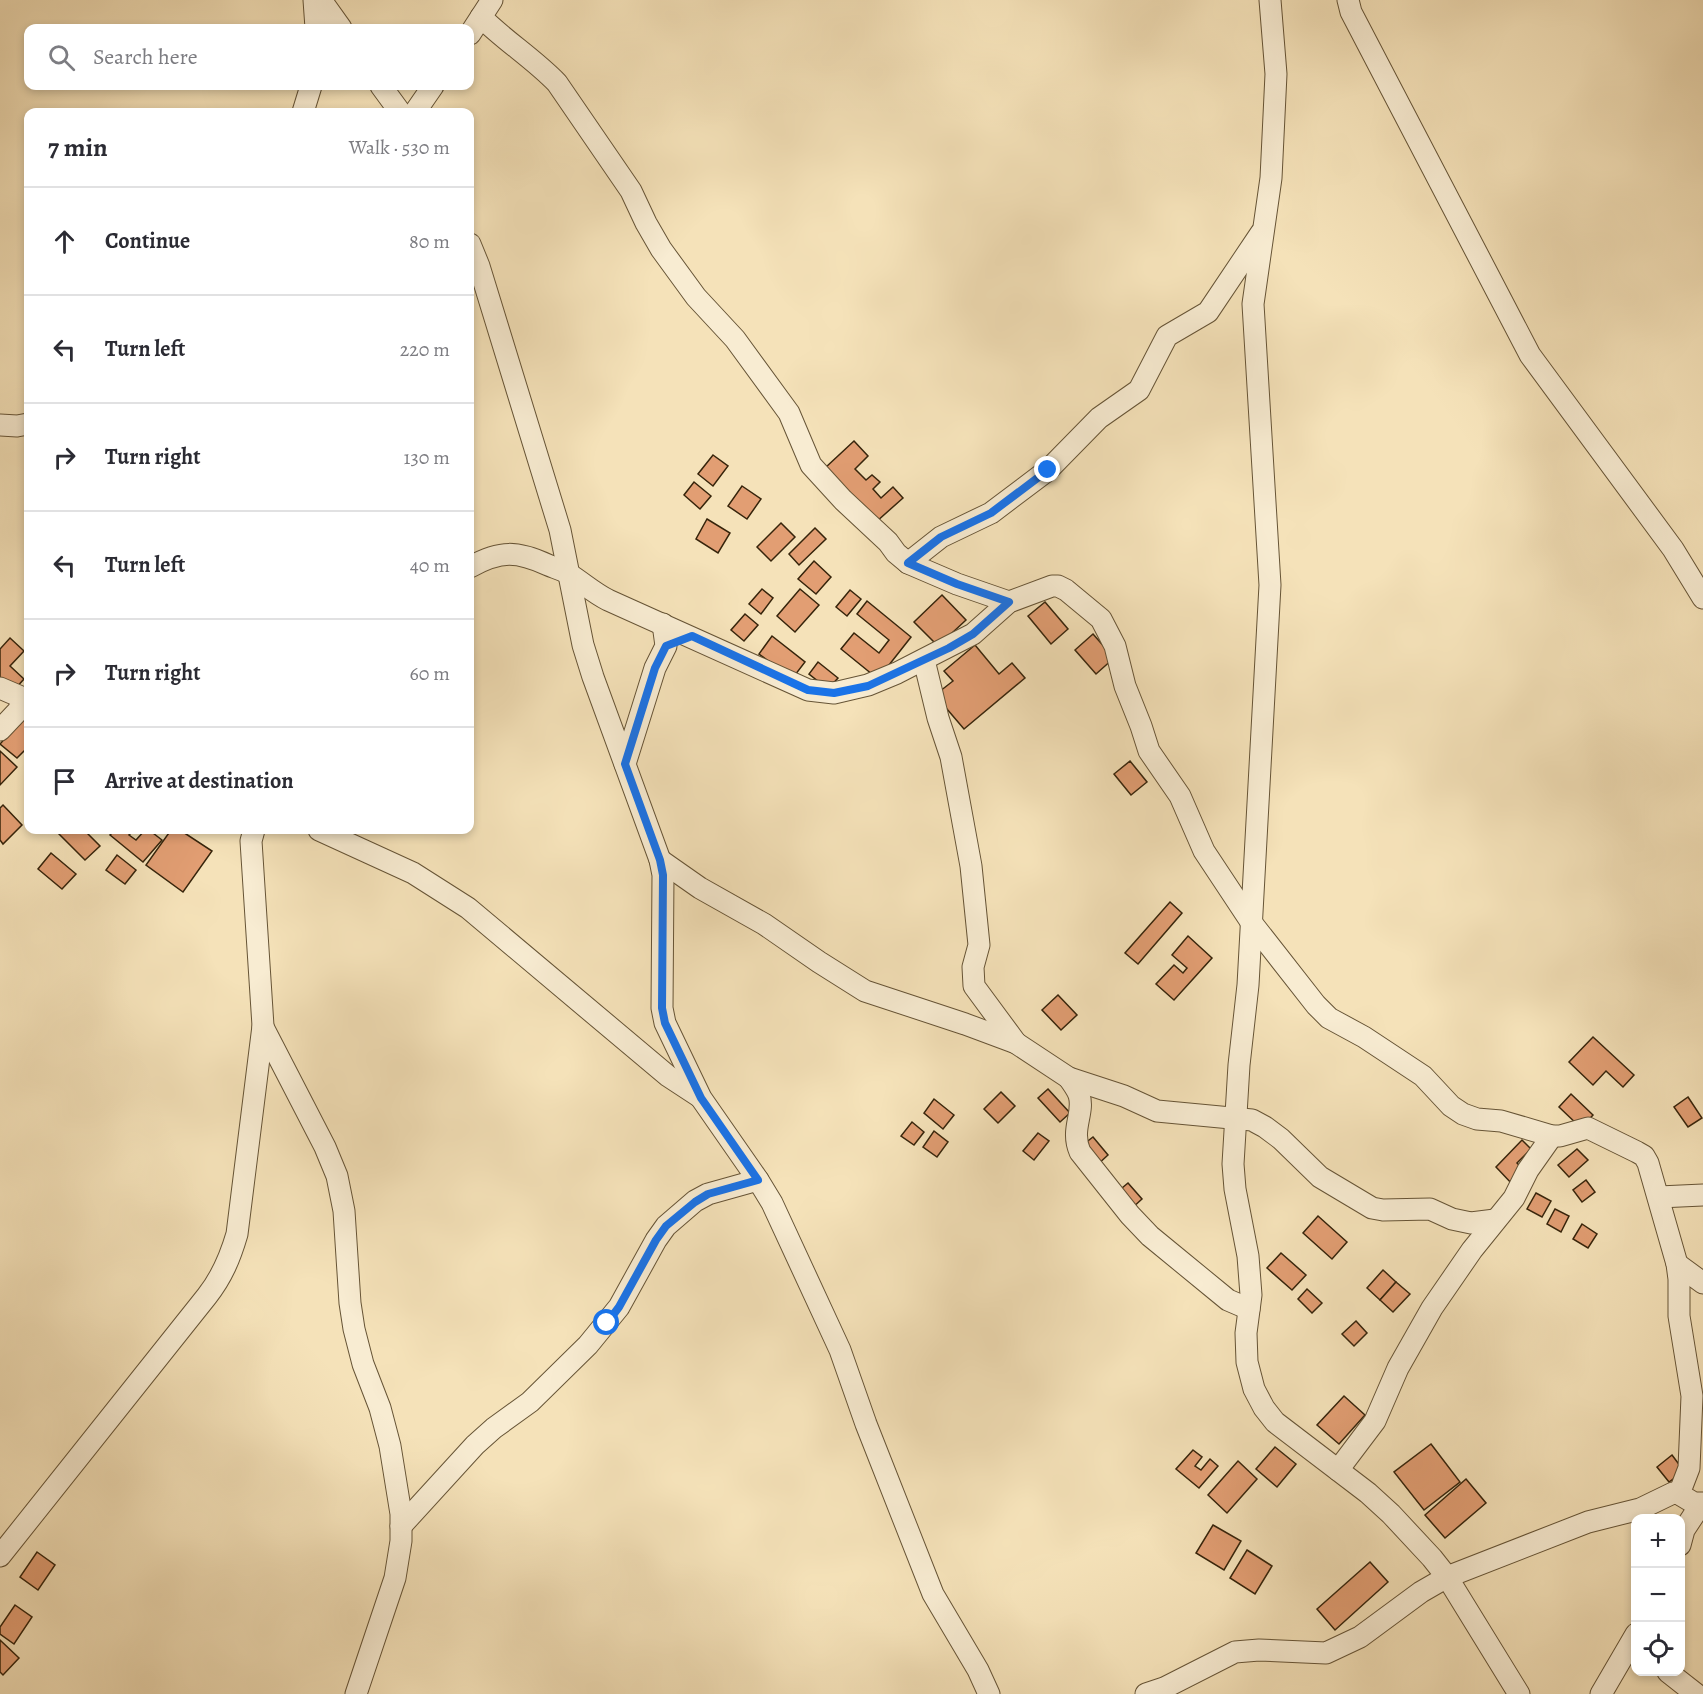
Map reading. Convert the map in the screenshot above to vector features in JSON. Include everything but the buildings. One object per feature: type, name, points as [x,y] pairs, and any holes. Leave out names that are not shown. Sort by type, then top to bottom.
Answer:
[{"type":"street","points":[[314,0],[316,24]]},
{"type":"street","points":[[321,0],[338,24]]},
{"type":"street","points":[[1270,0],[1276,74],[1271,178],[1253,304],[1270,585],[1248,985],[1239,1065],[1233,1164],[1235,1189],[1248,1256],[1251,1295],[1246,1333],[1247,1362],[1254,1389],[1275,1422],[1391,1514],[1448,1577],[1519,1694]]},
{"type":"street","points":[[1348,0],[1351,12],[1409,126],[1530,355],[1673,549],[1703,598]]},
{"type":"street","points":[[481,17],[543,68],[557,83],[631,191],[661,249],[696,297],[757,366],[789,413],[812,465],[843,500],[888,542],[896,554],[908,563],[957,584],[1009,602]]},
{"type":"street","points":[[304,108],[309,90]]},
{"type":"street","points":[[384,90],[397,108]]},
{"type":"street","points":[[418,108],[430,90]]},
{"type":"street","points":[[908,563],[941,537],[991,513],[1048,470],[1099,418],[1138,390],[1167,336],[1209,312],[1264,228]]},
{"type":"street","points":[[474,254],[560,530],[590,666],[660,860],[663,886],[662,1008],[665,1023],[701,1098],[758,1180],[771,1203],[837,1342],[866,1424],[933,1594],[978,1670],[989,1694]]},
{"type":"street","points":[[0,425],[24,425]]},
{"type":"street","points":[[474,565],[504,554],[526,555],[568,573],[589,590],[608,600],[808,690],[823,693],[868,686],[924,660],[973,634],[1009,602],[1058,586],[1066,590],[1101,619],[1115,645],[1125,686],[1149,751],[1179,796],[1204,851],[1251,922],[1316,1005],[1329,1018],[1364,1037],[1418,1072],[1451,1106],[1463,1114],[1477,1119],[1501,1121],[1552,1136],[1588,1128],[1644,1156],[1659,1197],[1677,1264],[1679,1316],[1692,1396],[1689,1468],[1679,1494]]},
{"type":"street","points":[[625,764],[655,668],[666,646],[663,624]]},
{"type":"street","points":[[666,646],[692,636]]},
{"type":"street","points":[[924,660],[938,718],[951,756],[971,866],[979,945],[973,967],[974,986],[1016,1043]]},
{"type":"street","points":[[0,688],[24,699]]},
{"type":"street","points":[[0,730],[24,703]]},
{"type":"street","points":[[0,1556],[220,1279],[228,1262],[237,1234],[263,1026],[251,841],[253,834]]},
{"type":"street","points":[[328,834],[413,873],[468,908],[668,1076],[701,1098]]},
{"type":"street","points":[[660,860],[700,888],[764,924],[865,991],[1016,1043],[1069,1078],[1124,1096],[1157,1111],[1252,1120],[1265,1127],[1320,1177],[1372,1208],[1383,1210],[1424,1208],[1452,1219],[1471,1223],[1495,1221]]},
{"type":"street","points":[[263,1026],[325,1147],[337,1176],[344,1211],[354,1329],[390,1446],[401,1514],[401,1541],[395,1578],[356,1694]]},
{"type":"street","points":[[1069,1078],[1079,1095],[1076,1142],[1080,1152],[1130,1215],[1150,1236],[1228,1300],[1249,1309]]},
{"type":"street","points":[[1338,1470],[1375,1421],[1398,1368],[1431,1308],[1472,1250],[1514,1198],[1528,1170],[1552,1136]]},
{"type":"street","points":[[401,1526],[475,1445],[530,1402],[588,1345],[619,1307],[666,1226],[708,1194],[758,1180]]},
{"type":"street","points":[[1659,1197],[1703,1196]]},
{"type":"street","points":[[1452,1219],[1468,1240],[1472,1250]]},
{"type":"street","points":[[1677,1264],[1703,1283]]},
{"type":"street","points":[[1228,1300],[1246,1333]]},
{"type":"street","points":[[1146,1694],[1164,1688],[1224,1656],[1246,1650],[1326,1653],[1336,1650],[1369,1632],[1421,1592],[1448,1577],[1588,1522],[1631,1512],[1672,1493],[1679,1494],[1694,1503],[1702,1504],[1685,1529]]},
{"type":"street","points":[[1601,1694],[1631,1641]]},
{"type":"street","points":[[1190,1694],[1198,1671]]},
{"type":"street","points":[[1674,1676],[1696,1694]]},
{"type":"route","points":[[607,1323],[619,1307],[666,1226],[708,1194],[758,1180],[701,1098],[665,1023],[662,1008],[663,875],[660,860],[625,764],[655,668],[666,646],[692,636],[808,690],[823,693],[868,686],[897,673],[973,634],[1009,602],[957,584],[908,563],[941,537],[991,513],[1048,470]]}]
